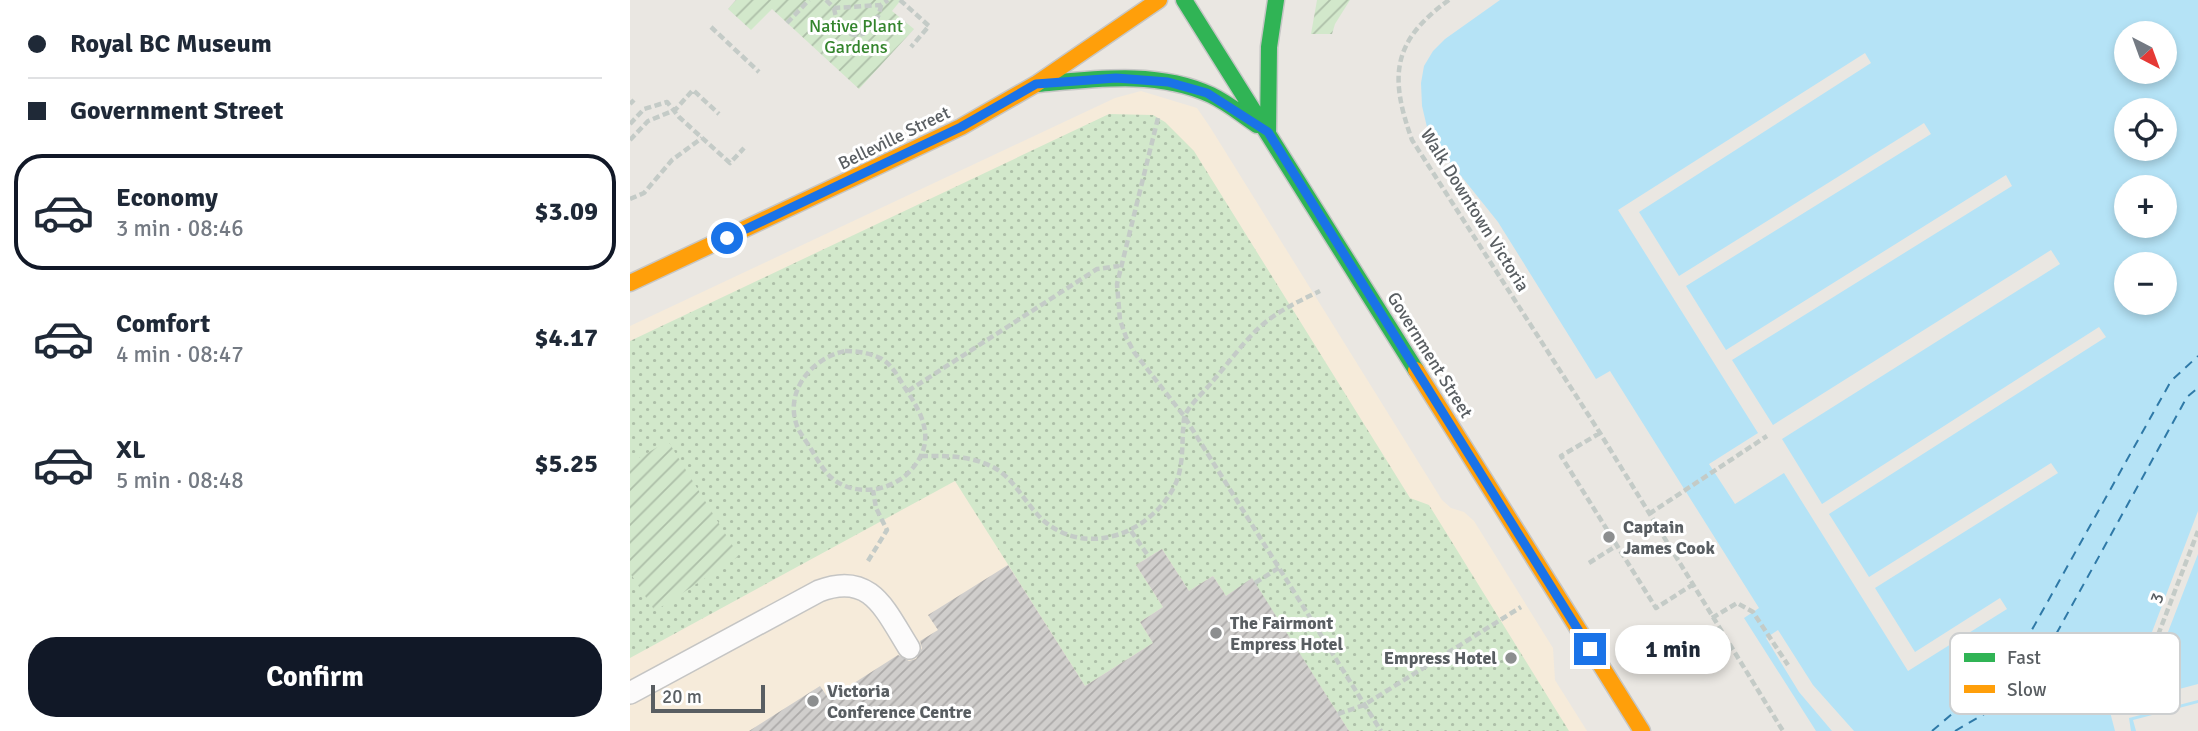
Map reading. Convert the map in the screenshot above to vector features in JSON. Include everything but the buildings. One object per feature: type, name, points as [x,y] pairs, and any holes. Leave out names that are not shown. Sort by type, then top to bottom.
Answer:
[{"type":"main road","name":"Belleville Street","points":[[630,284],[961,127],[1036,84],[1159,0]]},
{"type":"main road","name":"Government Street","points":[[1184,0],[1642,731]]},
{"type":"main road","points":[[1268,132],[1269,47],[1276,0]]},
{"type":"main road","points":[[1036,84],[1116,78],[1168,82],[1207,93],[1268,132]]},
{"type":"lane","points":[[630,693],[836,584],[855,585],[871,593],[883,606],[909,648]]},
{"type":"path","points":[[787,23],[809,0]]},
{"type":"path","points":[[826,0],[834,8],[836,18],[842,26],[856,36],[862,36],[875,24],[881,5]]},
{"type":"path","points":[[834,8],[881,5],[888,0]]},
{"type":"path","points":[[900,0],[929,26],[911,47]]},
{"type":"path","name":"Walk Downtown Victoria","points":[[1449,0],[1418,25],[1403,53],[1399,85],[1404,117],[1412,140],[1600,433],[1783,731]]},
{"type":"path","points":[[711,27],[759,72]]},
{"type":"path","points":[[1168,82],[1119,266],[1117,302],[1126,337],[1139,359],[1184,416],[1381,731]]},
{"type":"path","points":[[630,140],[648,121],[675,110],[693,90],[719,114]]},
{"type":"path","points":[[630,124],[644,109],[667,102],[679,117],[730,163],[744,148]]},
{"type":"path","points":[[630,199],[644,192],[672,160],[702,138]]},
{"type":"path","points":[[908,391],[1097,270],[1119,266]]},
{"type":"path","points":[[920,456],[961,457],[986,464],[1000,472],[1045,521],[1060,530],[1077,536],[1096,538],[1131,531],[1150,519],[1165,503],[1176,484],[1181,462],[1184,416],[1260,326],[1290,305],[1356,273]]},
{"type":"path","points":[[858,351],[871,354],[893,368],[925,424],[926,435],[920,456],[905,477],[894,484],[873,490],[853,489],[827,473],[798,428],[795,415],[798,390],[811,368],[833,354],[858,351]]},
{"type":"path","points":[[1600,433],[1561,456],[1656,608],[1692,585]]},
{"type":"path","points":[[1649,514],[1767,436]]},
{"type":"path","points":[[855,585],[887,530],[876,508],[873,490]]},
{"type":"path","points":[[1131,531],[1149,557]]},
{"type":"path","name":"3","points":[[2159,633],[2198,531]]},
{"type":"path","points":[[1589,562],[1616,545]]},
{"type":"path","points":[[1255,583],[1280,567]]},
{"type":"path","points":[[1712,618],[1738,603],[1753,612],[1788,665]]},
{"type":"path","points":[[1338,714],[1364,705],[1522,607]]},
{"type":"shaded area","points":[[1141,91],[1197,108],[1442,500],[1474,521],[1553,648],[1555,680],[1587,731],[630,731],[630,326],[1115,98]]},
{"type":"green space","name":"Native Plant Gardens","points":[[736,0],[901,0],[892,11],[914,29],[859,89],[772,9],[751,30],[728,9]]},
{"type":"green space","points":[[1317,0],[1350,0],[1332,34],[1311,34]]},
{"type":"green space","points":[[1109,114],[1153,115],[1165,122],[1194,151],[1410,498],[1429,505],[1569,731],[1349,731],[1252,579],[1226,596],[1213,576],[1189,591],[1162,549],[1136,565],[1163,607],[1140,622],[1153,643],[1085,686],[955,481],[630,658],[630,341]]},
{"type":"green space","points":[[668,441],[739,556],[655,611],[630,573],[630,463]]},
{"type":"water","points":[[1500,0],[2198,0],[2198,731],[1816,731],[1744,618],[1759,608],[1610,371],[1596,379],[1498,222],[1437,146],[1427,127],[1422,106],[1421,83],[1424,66],[1433,51],[1445,39]]},
{"type":"pier","points":[[1865,53],[1871,63],[1639,212],[1679,276],[1924,123],[1931,134],[1686,286],[1726,350],[2006,175],[2012,186],[1732,360],[1773,425],[2051,250],[2060,264],[1782,439],[1822,504],[2099,327],[2106,337],[1829,514],[1869,577],[2051,463],[2058,473],[1875,588],[1915,652],[2000,598],[2007,609],[1969,633],[1950,633],[1950,645],[1908,671],[1784,473],[1735,504],[1709,464],[1758,433],[1618,210]]},
{"type":"pier","points":[[2198,511],[2198,554],[2168,633],[2152,633]]},
{"type":"pier","points":[[1778,630],[1813,685],[1854,731],[1832,731],[1799,692],[1766,638]]},
{"type":"pier","points":[[2198,684],[2198,700],[2180,705],[2180,689]]},
{"type":"pier","points":[[2198,703],[2198,731],[2136,731],[2133,720],[2156,714],[2180,714],[2180,708]]},
{"type":"pier","points":[[2111,714],[2144,714],[2129,718],[2131,731],[2115,731]]},
{"type":"ferry route","points":[[2030,633],[2171,381],[2198,356]]},
{"type":"ferry route","points":[[2057,633],[2187,397],[2198,388]]},
{"type":"ferry route","points":[[1932,731],[1952,714]]},
{"type":"ferry route","points":[[1955,731],[1984,714]]},
{"type":"traffic: fast","points":[[1184,0],[1416,370]]},
{"type":"traffic: fast","points":[[1268,132],[1269,47],[1276,0]]},
{"type":"traffic: fast","points":[[1038,84],[1126,78],[1169,82],[1211,95],[1257,125]]},
{"type":"traffic: slow","points":[[630,283],[961,127],[1036,84],[1159,0]]},
{"type":"traffic: slow","points":[[1416,370],[1642,731]]},
{"type":"place","name":"Captain James Cook","points":[[1609,537]]},
{"type":"place","name":"The Fairmont Empress Hotel","points":[[1216,633]]},
{"type":"place","name":"Empress Hotel","points":[[1511,658]]},
{"type":"place","name":"Victoria Conference Centre","points":[[813,701]]},
{"type":"route","points":[[727,238],[961,127],[1036,84],[1116,78],[1168,82],[1207,93],[1268,132],[1590,649]]}]
